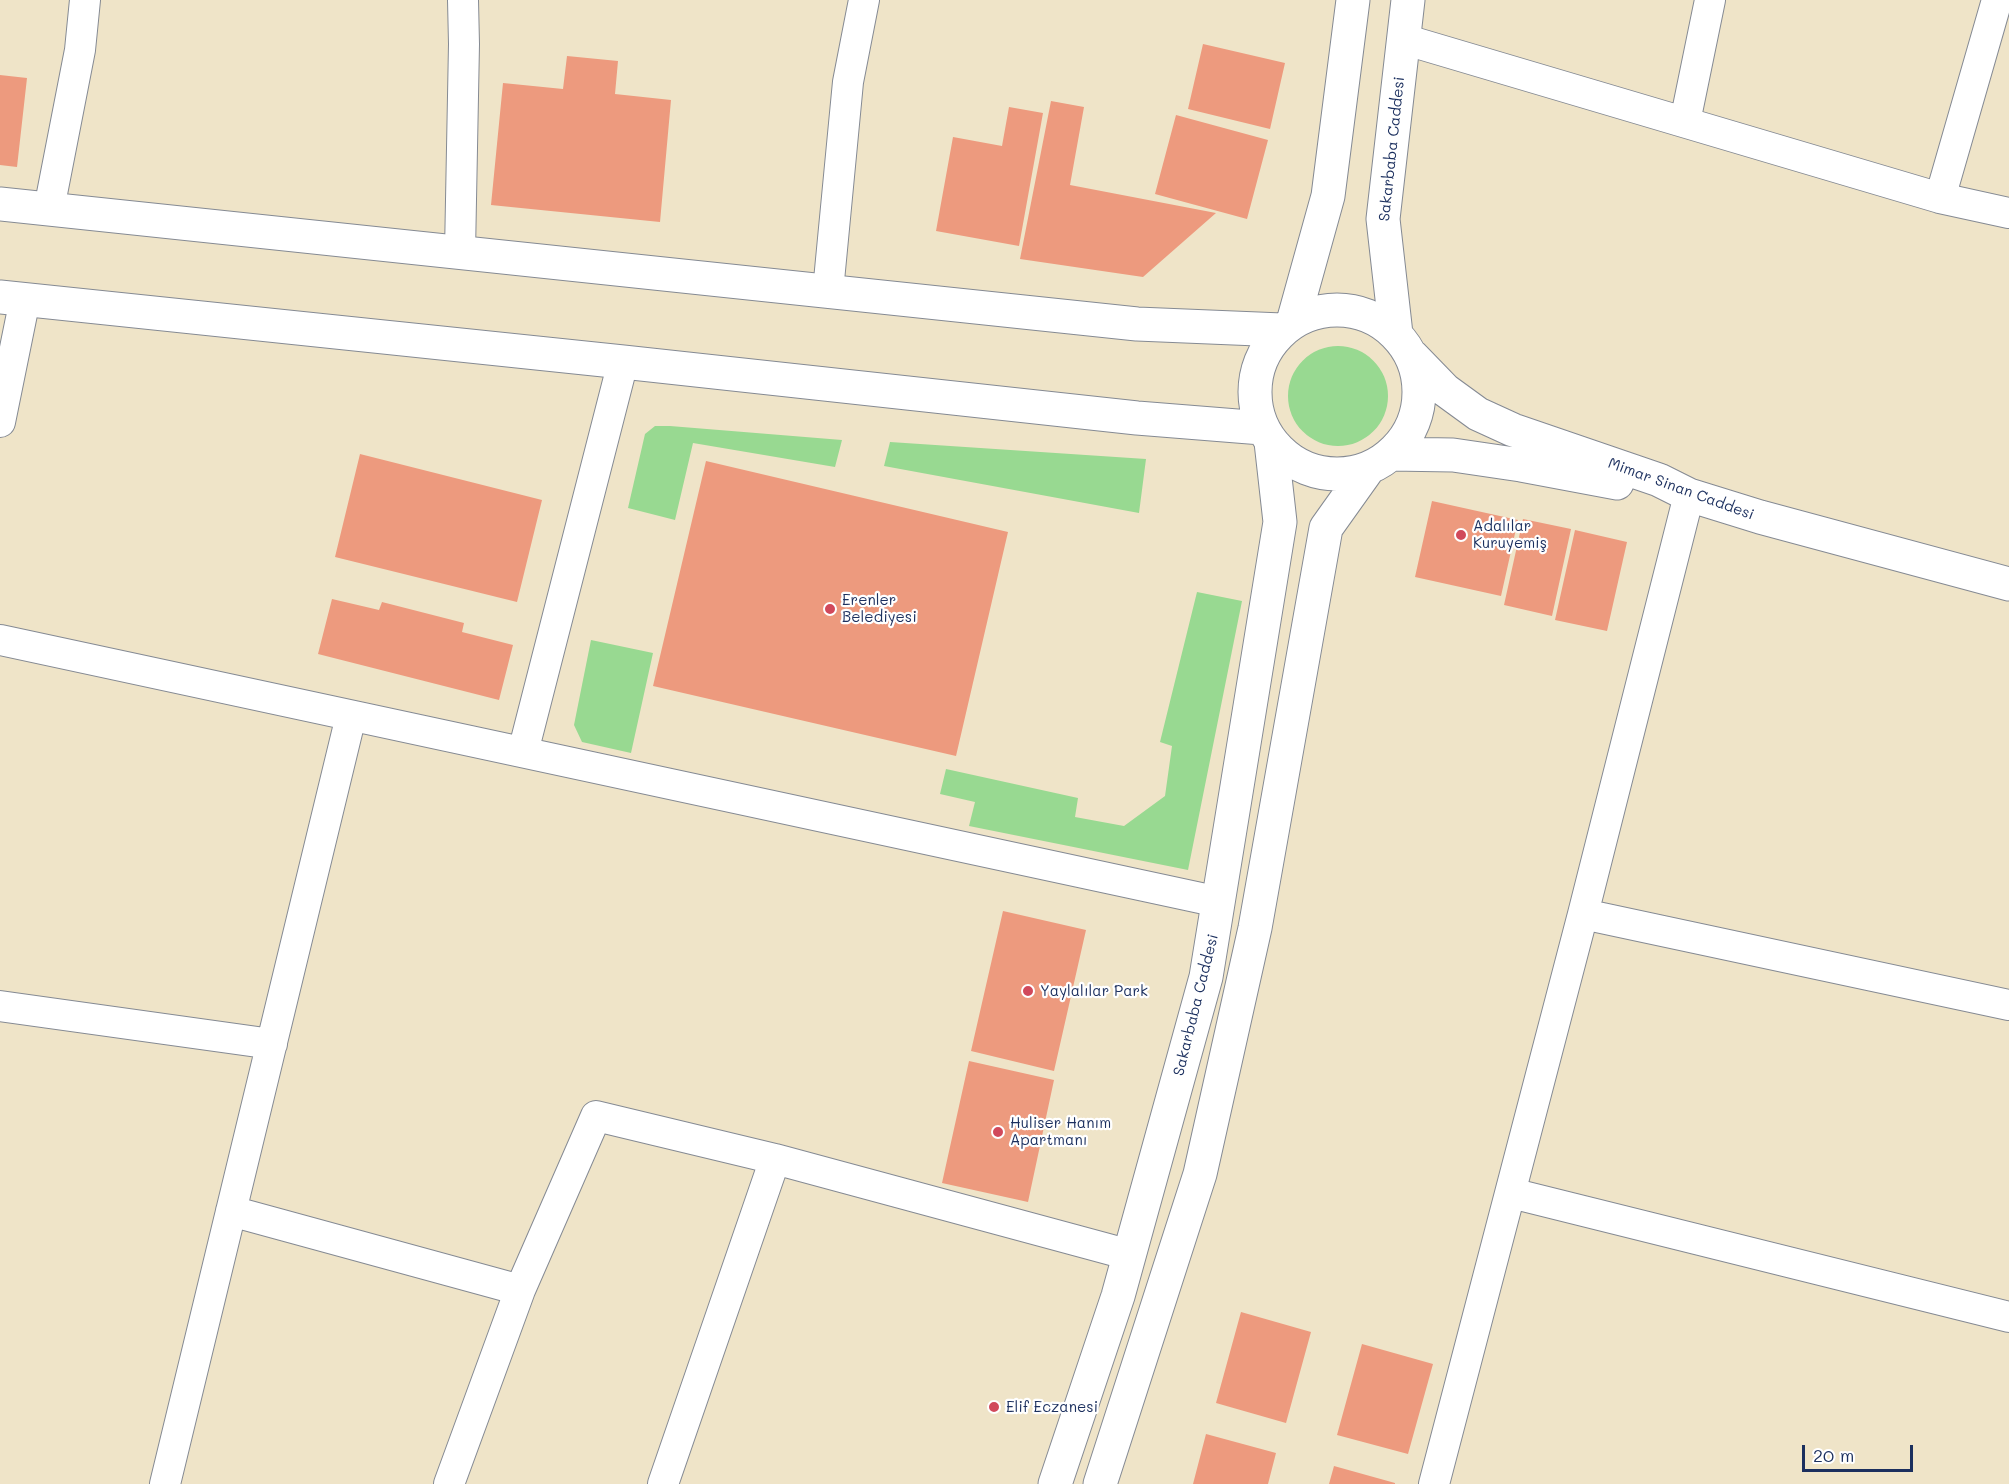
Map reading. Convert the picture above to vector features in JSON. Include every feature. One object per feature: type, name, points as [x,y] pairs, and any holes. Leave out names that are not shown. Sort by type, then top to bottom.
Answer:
[{"type":"main road","name":"Sakarbaba Caddesi","points":[[1404,345],[1383,219],[1408,0]]},
{"type":"main road","points":[[1288,326],[1328,196],[1348,1]]},
{"type":"main road","points":[[0,204],[1137,324],[1288,326]]},
{"type":"main road","points":[[12,298],[1137,418],[1267,435]]},
{"type":"main road","points":[[1100,1484],[1200,1174],[1255,928],[1326,528],[1379,461],[1408,434],[1418,409],[1419,382],[1404,345],[1373,318],[1346,310],[1319,311],[1288,326],[1265,351],[1256,376],[1255,403],[1267,435],[1291,460],[1315,472],[1342,475],[1379,461],[1453,455],[1689,495]]},
{"type":"main road","name":"Mimar Sinan Caddesi","points":[[1404,345],[1445,390],[1479,414],[1513,430],[1659,480],[1689,495],[1771,520],[2009,584]]},
{"type":"main road","name":"Sakarbaba Caddesi","points":[[1055,1484],[1118,1296],[1206,977],[1280,522],[1267,435]]},
{"type":"street","points":[[49,209],[80,51],[85,0]]},
{"type":"street","points":[[459,252],[464,56],[463,0]]},
{"type":"street","points":[[828,291],[848,82],[864,0]]},
{"type":"street","points":[[1685,122],[1710,0]]},
{"type":"street","points":[[1940,198],[1997,0]]},
{"type":"street","points":[[1403,39],[1940,198],[2009,213]]},
{"type":"street","points":[[0,423],[12,298]]},
{"type":"street","points":[[523,752],[622,362]]},
{"type":"street","points":[[1434,1484],[1583,914],[1689,495]]},
{"type":"street","points":[[0,640],[1219,902]]},
{"type":"street","points":[[165,1484],[351,716]]},
{"type":"street","points":[[1583,914],[2009,1005]]},
{"type":"street","points":[[0,1006],[272,1044]]},
{"type":"street","points":[[449,1484],[520,1290],[596,1116],[775,1159],[1130,1255]]},
{"type":"street","points":[[663,1484],[775,1159]]},
{"type":"street","points":[[1510,1193],[2009,1317]]},
{"type":"street","points":[[231,1211],[520,1290]]},
{"type":"green space","points":[[1338,346],[1357,350],[1373,361],[1384,377],[1388,396],[1384,415],[1373,431],[1357,442],[1338,446],[1319,442],[1303,431],[1292,415],[1288,396],[1292,377],[1303,361],[1319,350]]},
{"type":"green space","points":[[655,426],[842,440],[835,467],[693,443],[675,520],[628,508],[645,434]]},
{"type":"green space","points":[[890,442],[1146,459],[1139,513],[884,466]]},
{"type":"green space","points":[[1197,592],[1242,601],[1188,870],[969,826],[975,802],[940,794],[946,769],[1078,798],[1075,817],[1124,826],[1165,796],[1172,746],[1160,742]]},
{"type":"green space","points":[[591,640],[653,653],[631,753],[582,742],[574,725]]},
{"type":"building","points":[[1203,44],[1285,63],[1270,129],[1188,109]]},
{"type":"building","points":[[567,56],[618,61],[615,94],[671,100],[660,222],[491,205],[503,83],[563,89]]},
{"type":"building","points":[[0,75],[27,78],[17,167],[0,165]]},
{"type":"building","points":[[1051,101],[1084,107],[1070,185],[1216,213],[1143,277],[1020,259]]},
{"type":"building","points":[[1009,107],[1043,113],[1019,246],[936,231],[953,137],[1002,146]]},
{"type":"building","points":[[1176,115],[1268,140],[1247,219],[1155,194]]},
{"type":"building","points":[[360,454],[542,500],[517,602],[335,557]]},
{"type":"building","name":"Erenler Belediyesi","points":[[706,461],[1008,532],[956,756],[653,686]]},
{"type":"building","points":[[1432,501],[1518,520],[1501,596],[1415,577]]},
{"type":"building","points":[[1523,519],[1571,529],[1552,616],[1504,605]]},
{"type":"building","points":[[1575,530],[1627,542],[1607,631],[1555,620]]},
{"type":"building","points":[[332,599],[379,610],[382,602],[464,623],[462,632],[513,645],[499,700],[318,654]]},
{"type":"building","name":"Yaylalılar Park","points":[[1003,911],[1086,930],[1054,1071],[971,1051]]},
{"type":"building","name":"Huliser Hanım Apartmanı","points":[[969,1061],[1054,1080],[1028,1202],[942,1183]]},
{"type":"building","points":[[1241,1312],[1311,1332],[1286,1423],[1216,1403]]},
{"type":"building","points":[[1362,1344],[1433,1364],[1408,1454],[1337,1435]]},
{"type":"building","points":[[1206,1434],[1276,1453],[1268,1484],[1193,1484]]},
{"type":"building","points":[[1334,1466],[1395,1483],[1395,1484],[1329,1484]]},
{"type":"place","name":"Adalılar Kuruyemiş","points":[[1461,535]]},
{"type":"place","name":"Erenler Belediyesi","points":[[830,609]]},
{"type":"place","name":"Yaylalılar Park","points":[[1028,991]]},
{"type":"place","name":"Huliser Hanım Apartmanı","points":[[998,1132]]},
{"type":"place","name":"Elif Eczanesi","points":[[994,1407]]}]
